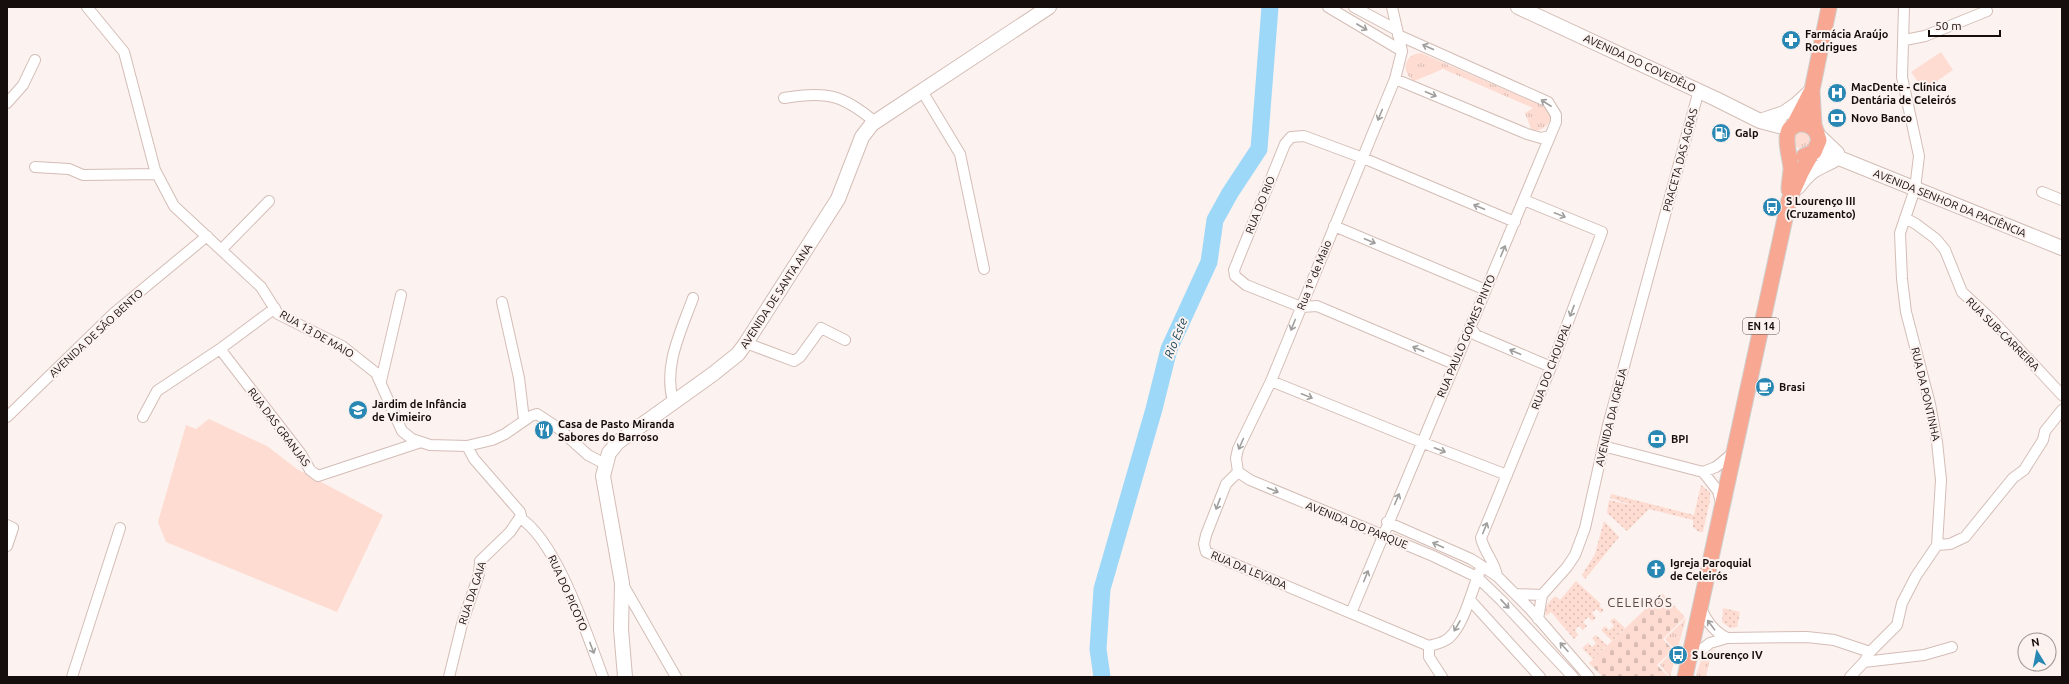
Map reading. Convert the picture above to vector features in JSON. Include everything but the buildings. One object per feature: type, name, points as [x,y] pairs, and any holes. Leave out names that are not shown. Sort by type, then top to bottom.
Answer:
[{"type":"main road","name":"EN 14","points":[[1789,200],[1800,173],[1818,145],[1813,120],[1812,90],[1830,7]]},
{"type":"main road","name":"EN 14","points":[[1685,677],[1789,200],[1791,170],[1786,138],[1812,90]]},
{"type":"main road","points":[[1792,128],[1798,124],[1808,125],[1817,134]]},
{"type":"main road","points":[[1787,146],[1794,155],[1799,156],[1813,153]]},
{"type":"street","name":"RUA 13 DE MAIO","points":[[87,7],[124,52],[157,174],[174,206],[261,287],[278,314],[354,354],[376,373],[381,381],[402,431],[420,442],[454,447],[467,446],[492,440],[534,414],[541,415],[588,455],[605,464]]},
{"type":"street","name":"AVENIDA DE SANTA ANA","points":[[625,677],[621,629],[622,583],[603,476],[609,453],[618,442],[673,401],[713,374],[738,354],[838,199],[862,137],[875,122],[1049,7]]},
{"type":"street","points":[[1328,7],[1402,50]]},
{"type":"street","name":"RUA PAULO GOMES PINTO","points":[[1354,7],[1397,32],[1548,102],[1556,115],[1556,122],[1515,222],[1382,535]]},
{"type":"street","points":[[1392,7],[1402,50]]},
{"type":"street","name":"AVENIDA DO COVEDÊLO","points":[[1518,7],[1699,90],[1760,121]]},
{"type":"street","name":"RUA DA PONTINHA","points":[[1904,7],[1902,77],[1919,156],[1915,189],[1900,233],[1902,279],[1906,312],[1930,404],[1937,442],[1941,480],[1937,545]]},
{"type":"street","points":[[1904,40],[1925,36],[1987,11]]},
{"type":"street","name":"Rua 1º de Maio","points":[[1238,472],[1236,458],[1238,449],[1270,381],[1395,78],[1402,50]]},
{"type":"street","points":[[7,103],[23,85],[35,60]]},
{"type":"street","points":[[1395,78],[1527,134],[1542,138],[1550,136]]},
{"type":"street","name":"PRACETA DAS AGRAS","points":[[1662,229],[1699,90]]},
{"type":"street","points":[[1760,121],[1784,113],[1797,104],[1812,90]]},
{"type":"street","points":[[922,91],[960,154],[984,269]]},
{"type":"street","points":[[784,98],[806,94],[831,96],[855,105],[875,122]]},
{"type":"street","points":[[1760,121],[1792,128]]},
{"type":"street","points":[[1760,121],[1787,146]]},
{"type":"street","points":[[1789,200],[1810,173],[1823,164],[1839,158],[1837,153],[1817,134]]},
{"type":"street","name":"RUA DO RIO","points":[[1301,306],[1246,285],[1235,276],[1234,270],[1282,151],[1285,144],[1292,137],[1304,136],[1362,158]]},
{"type":"street","name":"AVENIDA SENHOR DA PACIÊNCIA","points":[[1813,153],[1839,158],[2062,248]]},
{"type":"street","points":[[1362,158],[1515,222]]},
{"type":"street","points":[[35,167],[69,168],[83,175],[157,174]]},
{"type":"street","points":[[2042,192],[2062,200]]},
{"type":"street","name":"RUA DO CHOUPAL","points":[[1497,576],[1496,568],[1483,546],[1481,538],[1551,367],[1602,232],[1524,200]]},
{"type":"street","points":[[221,250],[269,201]]},
{"type":"street","name":"RUA SUB-CARREIRA","points":[[1905,218],[1916,224],[1936,239],[1945,250],[1962,292],[2009,338],[2062,394]]},
{"type":"street","points":[[1334,226],[1486,290]]},
{"type":"street","name":"AVENIDA DA IGREJA","points":[[1542,595],[1567,567],[1575,555],[1585,528],[1603,446],[1662,229]]},
{"type":"street","name":"AVENIDA DE SÃO BENTO","points":[[7,417],[114,313],[207,236]]},
{"type":"street","points":[[381,381],[401,295]]},
{"type":"street","points":[[673,401],[671,392],[672,355],[693,298]]},
{"type":"street","points":[[502,302],[519,378],[524,420]]},
{"type":"street","points":[[1301,306],[1317,306],[1454,364]]},
{"type":"street","points":[[143,417],[157,391],[220,349],[274,308]]},
{"type":"street","points":[[1470,327],[1476,335],[1551,367]]},
{"type":"street","points":[[746,343],[794,361],[800,357],[821,328],[845,340]]},
{"type":"street","name":"RUA DAS GRANJAS","points":[[220,349],[301,454],[310,470],[318,476],[420,442]]},
{"type":"street","points":[[1270,381],[1507,475]]},
{"type":"street","points":[[1850,677],[1864,662],[1870,652],[1897,625],[1902,603],[1916,576],[1937,545],[1950,544],[1965,537],[2013,478],[2024,470],[2043,440],[2046,431],[2062,410]]},
{"type":"street","points":[[467,446],[474,460],[520,512],[520,518]]},
{"type":"street","points":[[1603,446],[1703,472],[1716,467],[1734,453]]},
{"type":"street","name":"AVENIDA DO PARQUE","points":[[1238,472],[1250,480],[1382,535],[1477,577],[1573,677]]},
{"type":"street","name":"RUA DA LEVADA","points":[[1238,472],[1226,484],[1206,535],[1204,544],[1206,552],[1429,646]]},
{"type":"street","points":[[1703,472],[1718,491],[1722,505]]},
{"type":"street","name":"RUA DA GAIA","points":[[449,677],[456,645],[479,574],[480,561],[510,532],[520,518]]},
{"type":"street","name":"RUA DO PICOTO","points":[[520,518],[536,530],[556,562],[603,677]]},
{"type":"street","name":"AVENIDA DO PARQUE","points":[[1388,522],[1471,559],[1497,576],[1530,609],[1589,677]]},
{"type":"street","points":[[7,525],[13,528],[7,546]]},
{"type":"street","points":[[72,677],[120,528]]},
{"type":"street","points":[[1351,613],[1382,535]]},
{"type":"street","points":[[1442,677],[1429,657],[1429,646],[1439,644],[1449,637],[1458,626],[1470,600],[1482,566]]},
{"type":"street","points":[[622,583],[676,677]]},
{"type":"street","points":[[1515,594],[1542,595],[1538,619]]},
{"type":"street","points":[[1470,600],[1540,677]]},
{"type":"street","points":[[1700,607],[1708,622],[1717,633],[1727,638]]},
{"type":"street","points":[[1519,620],[1530,609]]},
{"type":"street","points":[[1690,659],[1710,643],[1727,638],[1807,637],[1834,640],[1870,652]]},
{"type":"street","points":[[1864,662],[1924,655],[1952,648]]},
{"type":"green space","points":[[1941,52],[1953,70],[1924,90],[1911,72]]},
{"type":"green space","points":[[1421,53],[1543,106],[1548,111],[1551,119],[1543,128],[1532,131],[1525,113],[1533,108],[1443,69],[1414,81],[1407,73],[1406,64],[1415,54]]},
{"type":"green space","points":[[1798,131],[1806,131],[1811,136],[1809,147],[1806,149],[1798,149],[1793,144],[1793,136]]},
{"type":"green space","points":[[209,419],[267,446],[297,469],[383,515],[337,612],[166,542],[158,522],[186,425],[196,429]]},
{"type":"green space","points":[[1701,485],[1710,492],[1710,500],[1703,532],[1699,532],[1693,527],[1693,520],[1649,509],[1627,531],[1607,513],[1609,500],[1635,506],[1610,498],[1611,494],[1694,515]]},
{"type":"green space","points":[[1604,521],[1619,537],[1585,579],[1582,575],[1595,554]]},
{"type":"green space","points":[[1576,581],[1601,604],[1599,606],[1604,610],[1601,613],[1596,609],[1592,613],[1596,618],[1592,621],[1588,617],[1583,622],[1587,626],[1583,630],[1579,626],[1575,630],[1578,635],[1574,639],[1551,612],[1546,616],[1546,607],[1555,596],[1560,600]]},
{"type":"green space","points":[[1662,593],[1685,617],[1663,639],[1673,650],[1657,665],[1667,675],[1665,677],[1603,677],[1589,663]]},
{"type":"green space","points":[[1723,608],[1740,612],[1737,627],[1730,628],[1722,622]]},
{"type":"green space","points":[[1614,618],[1625,628],[1612,641],[1601,630],[1605,626],[1609,630],[1614,626],[1610,621]]},
{"type":"green space","points":[[1686,618],[1670,677],[1660,665],[1674,649],[1665,639]]},
{"type":"green space","points":[[1596,635],[1607,645],[1593,659],[1582,648],[1588,643],[1592,647],[1596,643],[1592,638]]},
{"type":"green space","points":[[1715,648],[1711,654],[1706,677],[1696,677],[1702,660]]},
{"type":"waterway","name":"Rio Este","points":[[1102,677],[1098,649],[1102,589],[1154,409],[1169,349],[1209,262],[1215,220],[1230,193],[1259,149],[1270,7]]},
{"type":"place","name":"Farmácia Araújo Rodrigues","points":[[1791,40]]},
{"type":"place","name":"MacDente - Clínica Dentária de Celeirós","points":[[1837,93]]},
{"type":"place","name":"Novo Banco","points":[[1837,118]]},
{"type":"place","name":"Galp","points":[[1721,133]]},
{"type":"place","name":"S Lourenço III (Cruzamento)","points":[[1772,207]]},
{"type":"place","name":"Brasi","points":[[1765,387]]},
{"type":"place","name":"Jardim de Infância de Vimieiro","points":[[358,410]]},
{"type":"place","name":"Casa de Pasto Miranda Sabores do Barroso","points":[[544,430]]},
{"type":"place","name":"BPI","points":[[1657,439]]},
{"type":"place","name":"Igreja Paroquial de Celeirós","points":[[1656,569]]},
{"type":"place","name":"S Lourenço IV","points":[[1678,655]]},
{"type":"district","name":"CELEIRÓS","points":[[1640,602]]}]
